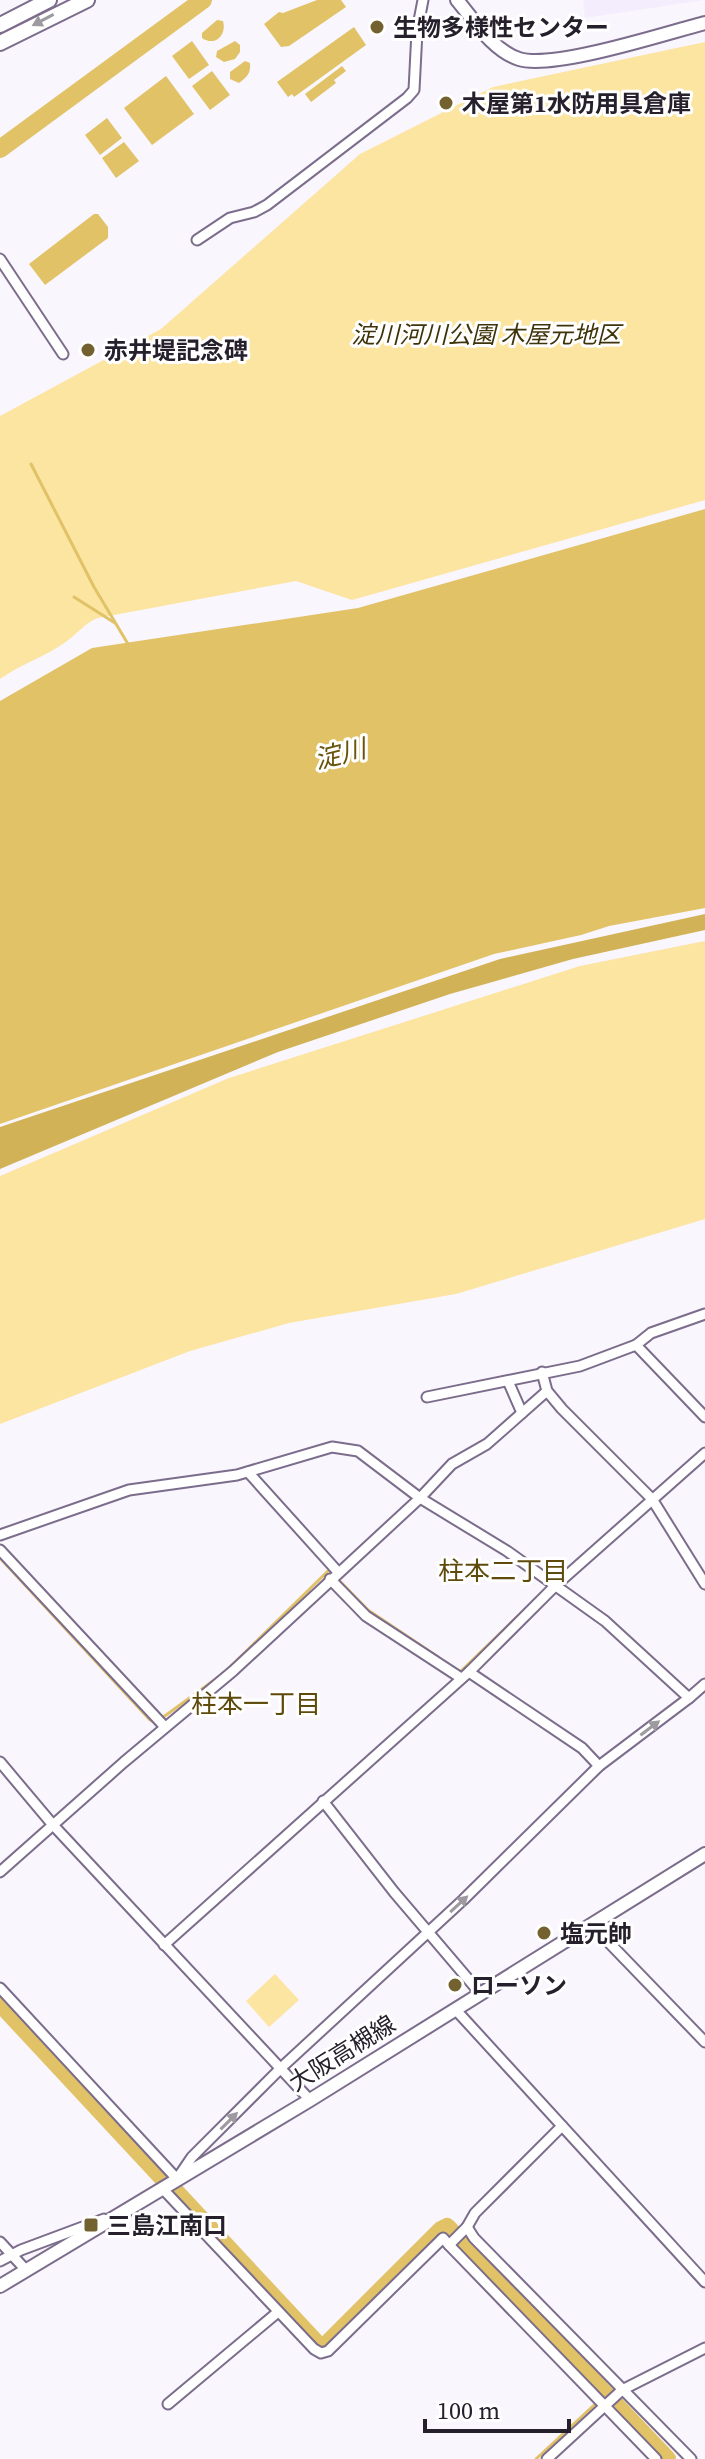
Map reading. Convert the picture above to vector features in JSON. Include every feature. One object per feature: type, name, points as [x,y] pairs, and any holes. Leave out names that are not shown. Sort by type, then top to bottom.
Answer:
[{"type":"highway","points":[[0,25],[49,0]]},
{"type":"highway","points":[[0,43],[87,0]]},
{"type":"main road","points":[[457,0],[497,46],[519,59],[531,61],[558,60],[705,23]]},
{"type":"main road","name":"大阪高槻線","points":[[0,2286],[310,2100],[705,1854]]},
{"type":"street","points":[[197,240],[230,218],[267,205],[407,98],[414,90],[417,31],[423,0]]},
{"type":"street","points":[[0,259],[63,354]]},
{"type":"street","points":[[427,1397],[580,1366],[636,1345],[651,1333],[705,1314]]},
{"type":"street","points":[[636,1345],[705,1417]]},
{"type":"street","points":[[542,1372],[547,1391],[588,1437],[652,1499],[705,1584]]},
{"type":"street","points":[[508,1381],[522,1413]]},
{"type":"street","points":[[0,1872],[233,1671],[420,1498],[452,1464],[487,1444],[547,1391]]},
{"type":"street","points":[[0,1535],[129,1490],[248,1472],[332,1447],[358,1451],[420,1498],[507,1551],[605,1621],[689,1698]]},
{"type":"street","points":[[164,1945],[465,1675],[555,1586],[705,1453]]},
{"type":"street","points":[[248,1472],[366,1616],[582,1748],[599,1766]]},
{"type":"street","points":[[0,1550],[165,1727]]},
{"type":"street","points":[[0,1988],[177,2179],[192,2157],[282,2067],[428,1932],[599,1766],[705,1684]]},
{"type":"street","points":[[0,1762],[53,1825],[310,2100]]},
{"type":"street","points":[[323,1801],[480,1993]]},
{"type":"street","points":[[591,1924],[705,2042]]},
{"type":"street","points":[[455,2009],[705,2282]]},
{"type":"street","points":[[449,2245],[467,2227],[475,2213],[562,2126]]},
{"type":"street","points":[[162,2188],[278,2312],[321,2353],[328,2351],[443,2238],[656,2459]]},
{"type":"street","points":[[0,2261],[128,2209]]},
{"type":"street","points":[[467,2227],[691,2459]]},
{"type":"street","points":[[0,2242],[25,2269]]},
{"type":"street","points":[[168,2404],[278,2312]]},
{"type":"street","points":[[547,2459],[622,2390],[705,2348]]},
{"type":"shaded area","points":[[583,0],[704,0],[585,18]]},
{"type":"shaded area","points":[[705,914],[705,930],[573,959],[450,994],[278,1052],[0,1169],[0,1127],[500,959]]},
{"type":"green space","name":"淀川河川公園 木屋元地区","points":[[705,42],[705,500],[352,600],[296,581],[98,618],[59,646],[0,679],[0,416],[161,329],[360,154],[493,87]]},
{"type":"green space","points":[[705,941],[705,1219],[456,1294],[289,1323],[190,1351],[0,1424],[0,1176],[229,1078],[580,966]]},
{"type":"green space","points":[[275,1974],[299,2000],[269,2027],[246,2001]]},
{"type":"water","points":[[317,0],[341,0],[346,7],[289,46],[281,47],[264,24],[279,12]]},
{"type":"water","points":[[217,20],[223,21],[222,35],[211,41],[202,38],[202,33]]},
{"type":"water","points":[[354,27],[366,45],[294,97],[292,94],[288,97],[277,82]]},
{"type":"water","points":[[192,41],[209,65],[189,79],[172,56]]},
{"type":"water","points":[[235,41],[240,45],[240,52],[235,59],[224,62],[216,57],[217,51]]},
{"type":"water","points":[[245,61],[250,63],[246,77],[239,83],[230,79],[230,72]]},
{"type":"water","points":[[342,66],[346,71],[334,80],[336,83],[311,102],[305,94]]},
{"type":"water","points":[[212,71],[230,95],[210,110],[192,86]]},
{"type":"water","points":[[166,76],[194,114],[152,145],[124,108]]},
{"type":"water","points":[[107,118],[122,138],[100,155],[85,135]]},
{"type":"water","points":[[124,142],[139,161],[116,178],[102,158]]},
{"type":"water","points":[[98,214],[108,227],[108,238],[45,285],[29,264]]},
{"type":"water","name":"淀川","points":[[705,509],[705,908],[609,926],[494,954],[0,1124],[0,701],[92,648],[358,608]]},
{"type":"waterway","points":[[0,149],[203,0]]},
{"type":"waterway","points":[[31,464],[94,587],[128,644]]},
{"type":"waterway","points":[[74,597],[115,623]]},
{"type":"waterway","points":[[0,1558],[156,1723]]},
{"type":"waterway","points":[[162,1718],[224,1673],[329,1570],[368,1610],[438,1657]]},
{"type":"waterway","points":[[457,1671],[460,1672],[518,1616]]},
{"type":"waterway","points":[[0,2003],[319,2346],[325,2346],[447,2227],[667,2459]]},
{"type":"waterway","points":[[536,2459],[606,2394]]},
{"type":"place","name":"生物多様性センター","points":[[377,27]]},
{"type":"place","name":"木屋第1水防用具倉庫","points":[[446,103]]},
{"type":"place","name":"赤井堤記念碑","points":[[88,350]]},
{"type":"place","name":"塩元帥","points":[[544,1933]]},
{"type":"place","name":"ローソン","points":[[455,1985]]},
{"type":"place","name":"三島江南口","points":[[91,2225]]},
{"type":"district","name":"柱本二丁目","points":[[503,1571]]},
{"type":"district","name":"柱本一丁目","points":[[256,1704]]}]
